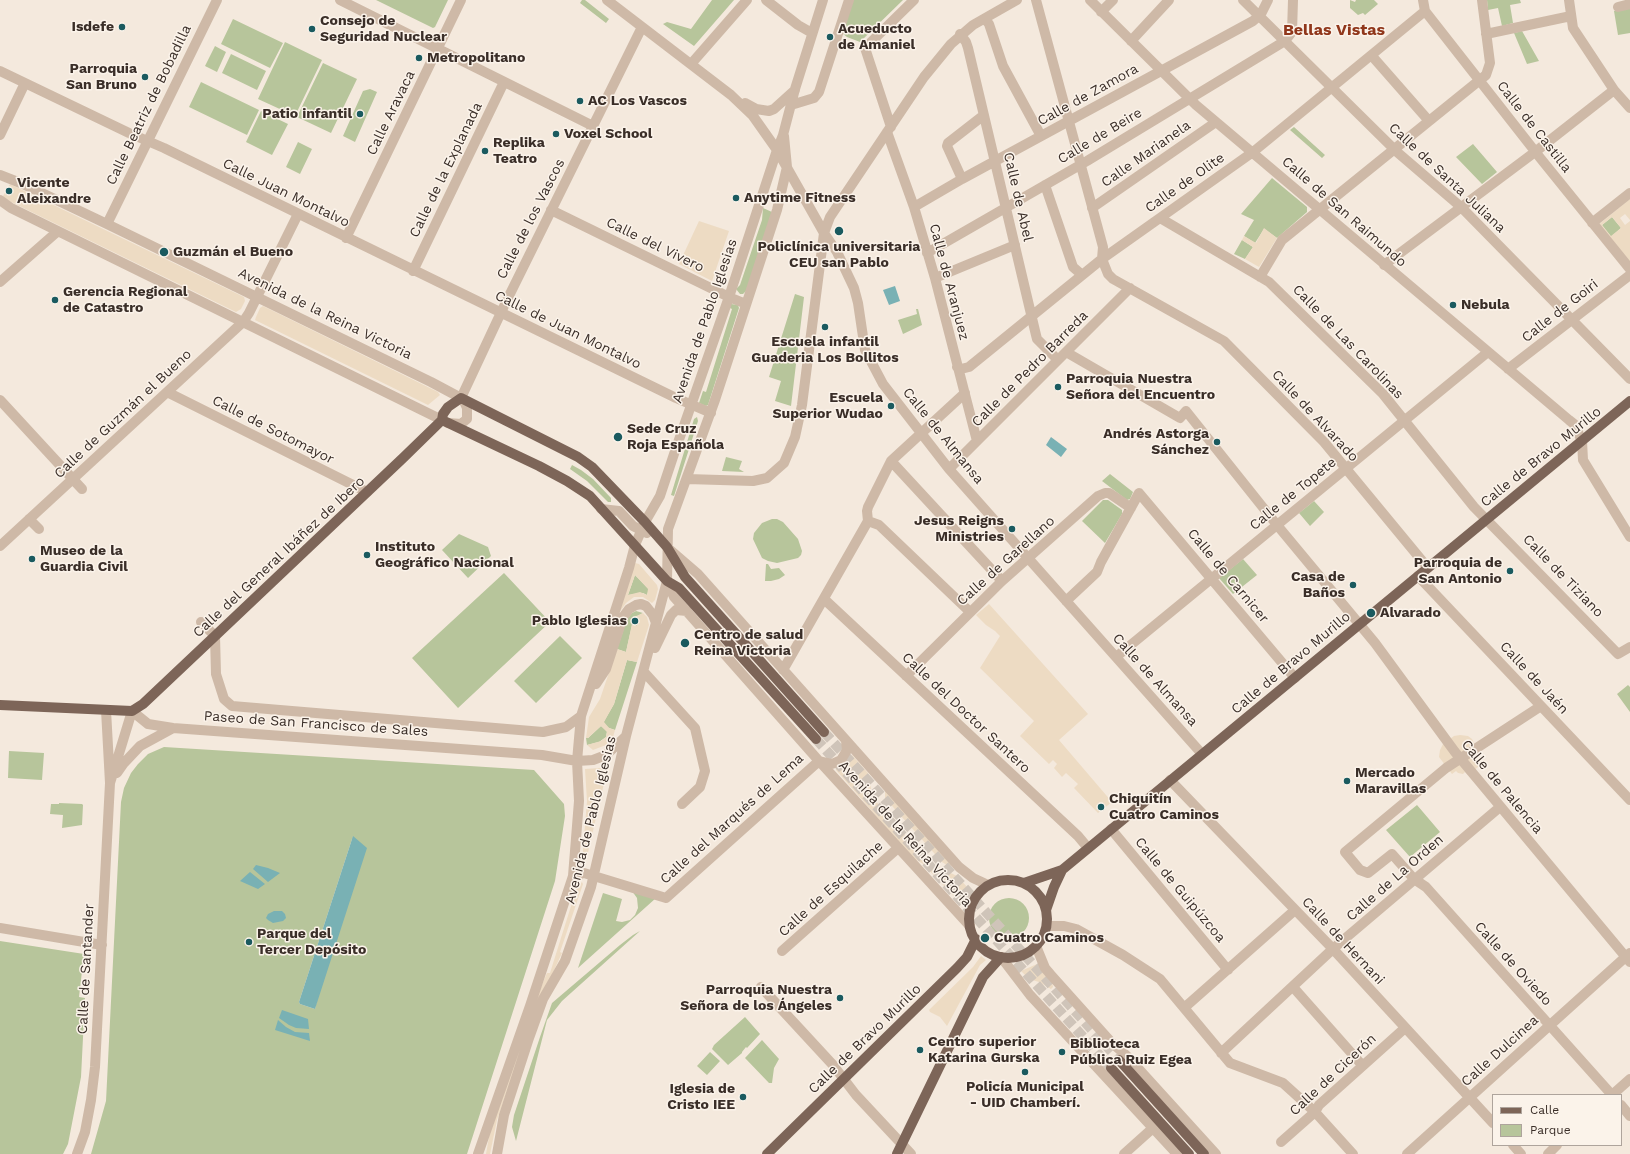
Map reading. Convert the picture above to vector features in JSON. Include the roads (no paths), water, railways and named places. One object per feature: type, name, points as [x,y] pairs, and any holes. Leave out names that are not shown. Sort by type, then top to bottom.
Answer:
[{"type":"main road","name":"Calle de los Vascos","points":[[445,421],[443,414],[448,407],[462,399]]},
{"type":"main road","name":"Avenida de la Reina Victoria","points":[[462,399],[578,457],[606,479],[643,526],[657,536],[667,547],[685,577],[824,732]]},
{"type":"main road","name":"Calle de Bravo Murillo","points":[[1024,883],[1062,870],[1630,402]]},
{"type":"main road","name":"Avenida de la Reina Victoria","points":[[445,421],[521,457],[567,481],[590,496],[667,581],[679,588],[816,739]]},
{"type":"main road","name":"Calle del General Ibáñez de Ibero","points":[[132,711],[143,704],[367,492],[445,421]]},
{"type":"main road","points":[[0,705],[132,711]]},
{"type":"main road","name":"Calle de Bravo Murillo","points":[[1046,910],[1062,870]]},
{"type":"main road","points":[[1007,880],[1024,883],[1034,890],[1040,897],[1046,910],[1047,926],[1043,937],[1036,946],[1023,955],[1012,958],[1000,957],[980,946],[970,926],[970,913],[974,901],[981,891],[988,886],[1007,880]]},
{"type":"main road","name":"Calle de Bravo Murillo","points":[[767,1154],[957,968],[967,957],[976,939]]},
{"type":"main road","points":[[899,1150],[981,981],[1000,957]]},
{"type":"main road","points":[[1119,1060],[1204,1154]]},
{"type":"main road","points":[[1111,1068],[1189,1154]]},
{"type":"street","name":"Calle Beatriz de Bobadilla","points":[[107,224],[216,0]]},
{"type":"street","points":[[340,0],[593,126]]},
{"type":"street","name":"Calle Aravaca","points":[[346,238],[461,0]]},
{"type":"street","name":"Calle de Almansa","points":[[607,0],[731,95],[753,116],[787,167],[824,233],[837,252],[854,288],[858,303],[865,350],[883,384],[949,469],[1202,754]]},
{"type":"street","points":[[691,64],[747,0]]},
{"type":"street","points":[[766,0],[798,25],[812,33]]},
{"type":"street","name":"Avenida de Pablo Iglesias","points":[[480,1151],[573,876],[579,797],[577,760],[581,716],[629,568],[635,545],[643,526],[660,496],[729,297],[776,150],[783,135],[823,0]]},
{"type":"street","points":[[791,105],[814,98],[819,92],[849,0]]},
{"type":"street","name":"Calle de Aranjuez","points":[[914,0],[864,48],[935,278],[978,442]]},
{"type":"street","points":[[687,480],[753,481],[767,478],[784,463],[795,437],[802,406],[824,233],[830,217],[933,65],[951,44],[960,34],[1017,0]]},
{"type":"street","points":[[1036,0],[1103,247],[1102,259]]},
{"type":"street","name":"Calle de San Raimundo","points":[[1090,0],[1216,122],[1574,424],[1582,441]]},
{"type":"street","points":[[1101,12],[1112,0]]},
{"type":"street","points":[[1131,41],[1169,0]]},
{"type":"street","name":"Calle de Santa Juliana","points":[[1243,0],[1394,149],[1461,207],[1630,379]]},
{"type":"street","name":"Calle de Zamora","points":[[914,207],[962,179],[1253,21],[1259,16],[1268,0]]},
{"type":"street","points":[[1285,41],[1292,32],[1293,0]]},
{"type":"street","name":"Calle de Castilla","points":[[1423,0],[1425,11],[1535,152],[1630,269]]},
{"type":"street","points":[[1260,277],[1282,240],[1486,75],[1490,66],[1482,0]]},
{"type":"street","points":[[1569,0],[1573,28],[1614,90],[1630,108]]},
{"type":"street","points":[[1618,6],[1630,4]]},
{"type":"street","name":"Calle de Olite","points":[[957,366],[961,369],[970,367],[1081,274],[1253,152],[1372,56],[1425,11]]},
{"type":"street","points":[[1486,34],[1571,16]]},
{"type":"street","points":[[985,19],[1003,66],[1041,136]]},
{"type":"street","name":"Calle de los Vascos","points":[[462,399],[501,313],[642,27]]},
{"type":"street","name":"Calle de Abel","points":[[960,34],[966,42],[968,48],[1037,339],[1058,360]]},
{"type":"street","name":"Calle de Beire","points":[[927,253],[1080,165],[1285,41]]},
{"type":"street","points":[[1372,56],[1428,121]]},
{"type":"street","name":"Calle Juan Montalvo","points":[[0,71],[413,271]]},
{"type":"street","name":"Calle de la Explanada","points":[[413,271],[504,82]]},
{"type":"street","points":[[0,135],[25,83]]},
{"type":"street","name":"Calle de Almansa","points":[[731,95],[756,110],[769,111],[774,109],[796,89]]},
{"type":"street","points":[[1384,265],[1535,152],[1614,90]]},
{"type":"street","points":[[962,179],[947,146],[948,142],[984,115]]},
{"type":"street","name":"Calle Marianela","points":[[1092,208],[1216,122]]},
{"type":"street","name":"Avenida de Pablo Iglesias","points":[[497,1154],[504,1115],[529,1038],[543,1000],[565,961],[594,875],[626,736],[667,581],[668,529],[711,412],[777,210],[787,167],[783,135]]},
{"type":"street","name":"Avenida de la Reina Victoria","points":[[0,175],[24,184],[107,224],[431,382],[462,399]]},
{"type":"street","points":[[1045,185],[1073,267],[1081,274]]},
{"type":"street","points":[[1592,223],[1630,192]]},
{"type":"street","name":"Avenida de la Reina Victoria","points":[[0,200],[11,208],[445,421]]},
{"type":"street","name":"Calle del Vivero","points":[[551,210],[746,304]]},
{"type":"street","name":"Calle de Guzmán el Bueno","points":[[0,546],[243,322],[298,214]]},
{"type":"street","name":"Calle de Las Carolinas","points":[[1160,218],[1269,282],[1383,394],[1474,507],[1487,519]]},
{"type":"street","points":[[0,282],[58,231]]},
{"type":"street","points":[[935,278],[1015,245]]},
{"type":"street","name":"Calle de Alvarado","points":[[1102,259],[1108,274],[1113,279],[1224,341],[1324,442],[1428,568]]},
{"type":"street","name":"Calle de Juan Montalvo","points":[[413,271],[692,405],[711,412]]},
{"type":"street","name":"Calle de Goiri","points":[[1508,369],[1630,275]]},
{"type":"street","name":"Calle de Pedro Barreda","points":[[949,469],[978,442],[1130,288]]},
{"type":"street","name":"Calle de Palencia","points":[[1066,352],[1183,414],[1359,624],[1461,759],[1500,807],[1629,957]]},
{"type":"street","name":"Calle de Topete","points":[[1116,657],[1488,352]]},
{"type":"street","name":"Calle de Sotomayor","points":[[167,392],[367,492]]},
{"type":"street","points":[[783,670],[795,652],[868,522],[868,507],[891,461],[966,393]]},
{"type":"street","points":[[445,421],[460,424],[467,419],[467,408],[462,399]]},
{"type":"street","points":[[0,400],[82,489]]},
{"type":"street","points":[[1582,441],[1583,460],[1630,537]]},
{"type":"street","points":[[891,461],[1002,581]]},
{"type":"street","name":"Calle de Garellano","points":[[906,676],[1002,581],[1101,494],[1108,493],[1131,508]]},
{"type":"street","name":"Calle de Carnicer","points":[[1131,508],[1139,493],[1295,678]]},
{"type":"street","points":[[1066,600],[1097,572],[1131,508]]},
{"type":"street","name":"Avenida de la Reina Victoria","points":[[601,509],[619,511],[633,526],[643,526]]},
{"type":"street","points":[[30,519],[39,529]]},
{"type":"street","name":"Calle de Tiziano","points":[[1487,519],[1618,654],[1630,647]]},
{"type":"street","points":[[868,522],[879,525],[970,612]]},
{"type":"street","points":[[657,536],[668,529]]},
{"type":"street","name":"Avenida de la Reina Victoria","points":[[667,547],[698,574],[965,873],[988,886]]},
{"type":"street","name":"Calle de Jaén","points":[[1418,576],[1630,800]]},
{"type":"street","name":"Avenida de la Reina Victoria","points":[[667,581],[674,597],[819,761],[970,926]]},
{"type":"street","name":"Calle del Doctor Santero","points":[[824,599],[1078,836],[1088,848]]},
{"type":"street","name":"Avenida de Pablo Iglesias","points":[[588,696],[606,669],[623,617],[629,609],[641,604],[646,606],[653,615],[656,623]]},
{"type":"street","name":"Avenida de Pablo Iglesias","points":[[644,672],[671,615],[676,610],[687,611]]},
{"type":"street","points":[[201,622],[215,636]]},
{"type":"street","name":"Paseo de San Francisco de Sales","points":[[215,636],[216,674],[224,699],[232,706],[543,732],[566,727],[581,716]]},
{"type":"street","points":[[644,672],[695,728],[705,771],[700,787],[682,804]]},
{"type":"street","points":[[1461,759],[1541,706]]},
{"type":"street","name":"Calle de Santander","points":[[78,1154],[85,1132],[94,1085],[110,783],[106,710]]},
{"type":"street","name":"Paseo de San Francisco de Sales","points":[[132,711],[148,724],[174,728],[537,755],[577,760],[593,760],[606,755],[626,736]]},
{"type":"street","name":"Calle de Santander","points":[[110,783],[132,711]]},
{"type":"street","points":[[110,783],[124,763],[140,746],[174,728]]},
{"type":"street","name":"Avenida de la Reina Victoria","points":[[819,761],[832,764],[841,760],[847,750],[846,741]]},
{"type":"street","name":"Calle de Oviedo","points":[[1461,759],[1446,768],[1345,852],[1360,870],[1368,873],[1392,854],[1414,879],[1426,886],[1611,1094]]},
{"type":"street","name":"Calle del Marqués de Lema","points":[[573,876],[584,873],[594,875],[666,898],[819,761]]},
{"type":"street","name":"Calle de Hernani","points":[[1170,780],[1333,949],[1492,1122]]},
{"type":"street","name":"Calle de La Orden","points":[[1221,1053],[1333,949],[1500,807]]},
{"type":"street","name":"Calle de Guipúzcoa","points":[[1111,829],[1228,970]]},
{"type":"street","name":"Calle de Esquilache","points":[[782,952],[898,848]]},
{"type":"street","points":[[1184,1008],[1295,910]]},
{"type":"street","points":[[1047,926],[1064,926],[1076,929],[1122,955],[1160,980],[1232,1065],[1281,1082],[1315,1112],[1353,1154]]},
{"type":"street","points":[[0,928],[102,945]]},
{"type":"street","points":[[1036,946],[1044,966],[1051,975],[1112,1043],[1126,1056],[1216,1154]]},
{"type":"street","points":[[1000,957],[1030,995],[1177,1154]]},
{"type":"street","name":"Calle Dulcinea","points":[[1407,1154],[1549,1025],[1629,957]]},
{"type":"street","points":[[761,986],[833,1064],[899,1150],[911,1154]]},
{"type":"street","points":[[1293,987],[1362,1065]]},
{"type":"street","name":"Calle de Cicerón","points":[[1281,1142],[1315,1112],[1319,1105],[1362,1065],[1405,1028]]},
{"type":"street","points":[[1613,1094],[1630,1079]]},
{"type":"street","points":[[1622,1106],[1630,1116]]},
{"type":"street","points":[[1124,1154],[1153,1128]]},
{"type":"street","points":[[1514,1146],[1521,1154]]},
{"type":"street","points":[[1548,1154],[1557,1146]]},
{"type":"water","points":[[895,286],[900,301],[889,305],[883,290]]},
{"type":"water","points":[[1051,437],[1067,449],[1061,457],[1046,445]]},
{"type":"water","points":[[353,836],[367,848],[315,1009],[300,1004],[299,1002]]},
{"type":"water","points":[[256,865],[280,873],[268,882],[253,869]]},
{"type":"water","points":[[250,872],[265,884],[258,889],[240,881]]},
{"type":"water","points":[[274,911],[282,911],[286,918],[283,921],[273,923],[266,918],[268,914]]},
{"type":"water","points":[[282,1010],[308,1019],[309,1029],[296,1028],[279,1018]]},
{"type":"water","points":[[278,1020],[295,1032],[309,1033],[310,1041],[275,1030]]},
{"type":"tunnel","points":[[824,732],[1119,1060]]},
{"type":"tunnel","points":[[816,739],[1111,1068]]},
{"type":"place","name":"Isdefe","points":[[122,27]]},
{"type":"place","name":"Consejo de Seguridad Nuclear","points":[[312,29]]},
{"type":"place","name":"Acueducto de Amaniel","points":[[830,37]]},
{"type":"place","name":"Metropolitano","points":[[419,58]]},
{"type":"place","name":"Parroquia San Bruno","points":[[145,77]]},
{"type":"place","name":"AC Los Vascos","points":[[580,101]]},
{"type":"place","name":"Patio infantil","points":[[360,114]]},
{"type":"place","name":"Voxel School","points":[[556,134]]},
{"type":"place","name":"Replika Teatro","points":[[485,151]]},
{"type":"place","name":"Vicente Aleixandre","points":[[9,191]]},
{"type":"place","name":"Anytime Fitness","points":[[736,198]]},
{"type":"place","name":"Policlínica universitaria CEU san Pablo","points":[[839,231]]},
{"type":"place","name":"Guzmán el Bueno","points":[[164,252]]},
{"type":"place","name":"Gerencia Regional de Catastro","points":[[55,300]]},
{"type":"place","name":"Nebula","points":[[1453,305]]},
{"type":"place","name":"Escuela infantil Guaderia Los Bollitos","points":[[825,327]]},
{"type":"place","name":"Parroquia Nuestra Señora del Encuentro","points":[[1058,387]]},
{"type":"place","name":"Escuela Superior Wudao","points":[[891,406]]},
{"type":"place","name":"Sede Cruz Roja Española","points":[[618,437]]},
{"type":"place","name":"Andrés Astorga Sánchez","points":[[1217,442]]},
{"type":"place","name":"Jesus Reigns Ministries","points":[[1012,529]]},
{"type":"place","name":"Instituto Geográfico Nacional","points":[[367,555]]},
{"type":"place","name":"Museo de la Guardia Civil","points":[[32,559]]},
{"type":"place","name":"Parroquia de San Antonio","points":[[1510,571]]},
{"type":"place","name":"Casa de Baños","points":[[1353,585]]},
{"type":"place","name":"Alvarado","points":[[1371,613]]},
{"type":"place","name":"Pablo Iglesias","points":[[635,621]]},
{"type":"place","name":"Centro de salud Reina Victoria","points":[[685,643]]},
{"type":"place","name":"Mercado Maravillas","points":[[1347,781]]},
{"type":"place","name":"Chiquitín Cuatro Caminos","points":[[1101,807]]},
{"type":"place","name":"Cuatro Caminos","points":[[985,938]]},
{"type":"place","name":"Parque del Tercer Depósito","points":[[249,942]]},
{"type":"place","name":"Parroquia Nuestra Señora de los Ángeles","points":[[840,998]]},
{"type":"place","name":"Centro superior Katarina Gurska","points":[[920,1050]]},
{"type":"place","name":"Biblioteca Pública Ruiz Egea","points":[[1062,1052]]},
{"type":"place","name":"Policía Municipal - UID Chamberí.","points":[[1025,1072]]},
{"type":"place","name":"Iglesia de Cristo IEE","points":[[743,1097]]},
{"type":"district","name":"Bellas Vistas","points":[[1334,30]]}]
